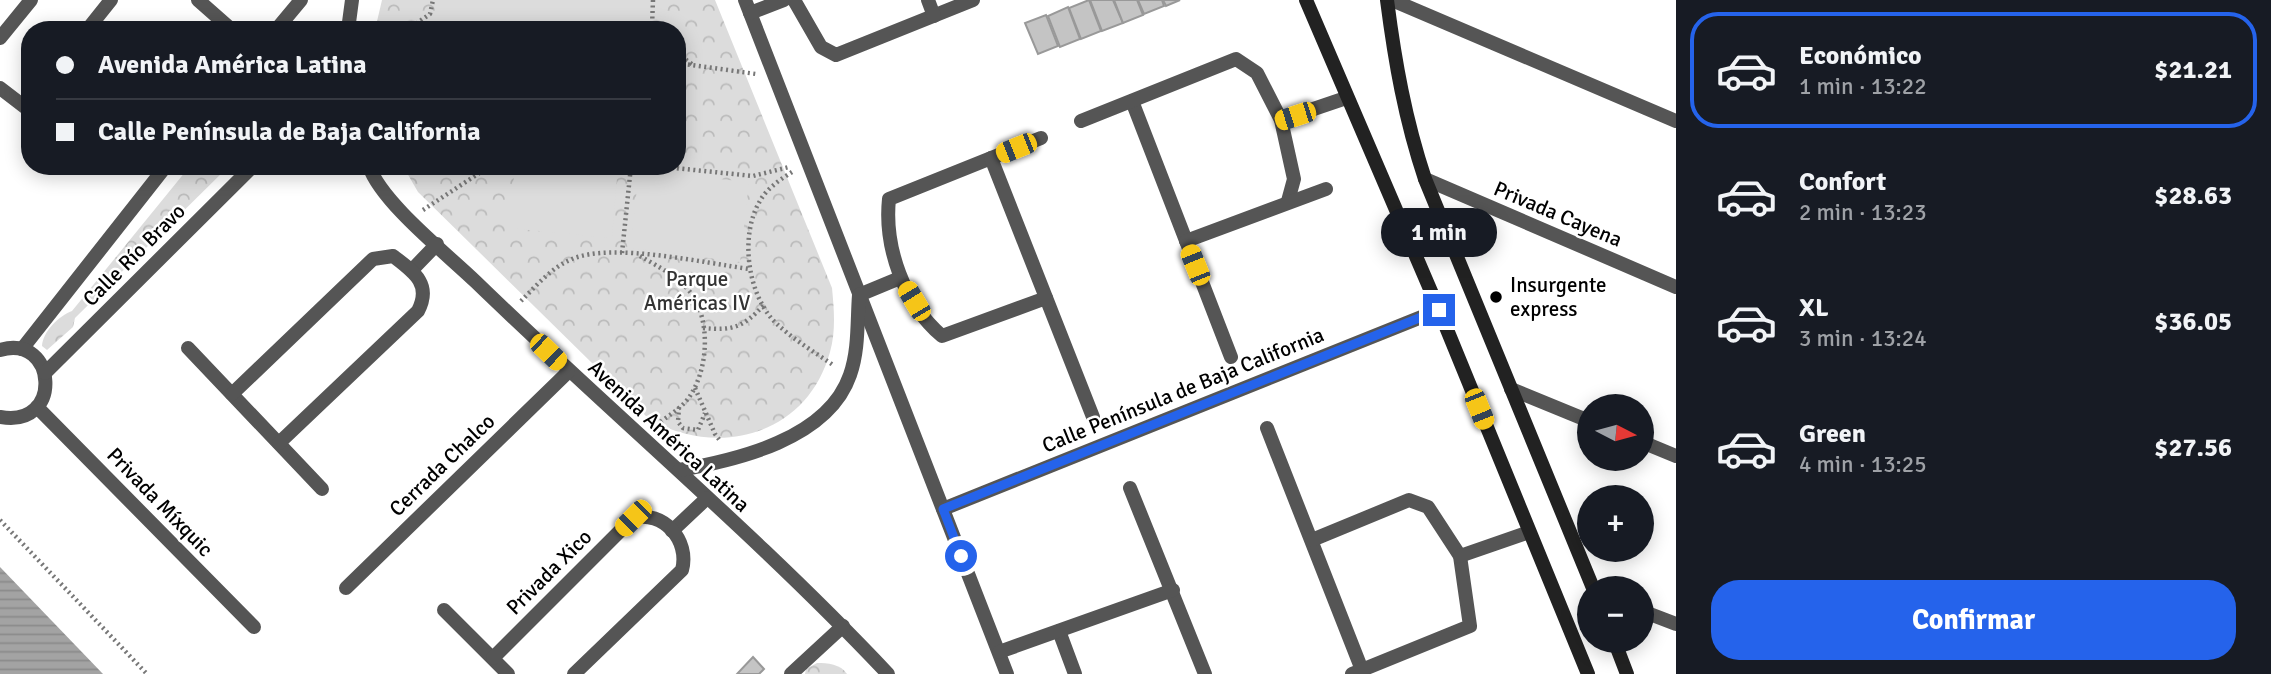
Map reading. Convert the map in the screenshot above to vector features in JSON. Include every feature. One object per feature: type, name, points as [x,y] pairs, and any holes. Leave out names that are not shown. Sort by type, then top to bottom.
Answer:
[{"type":"main road","points":[[1306,0],[1439,310],[1588,674]]},
{"type":"main road","points":[[1390,0],[1395,64],[1406,122],[1424,178],[1587,576]]},
{"type":"main road","points":[[1619,653],[1628,674]]},
{"type":"street","points":[[0,38],[31,0]]},
{"type":"street","points":[[94,21],[111,0]]},
{"type":"street","points":[[198,0],[222,21]]},
{"type":"street","points":[[283,21],[301,0]]},
{"type":"street","points":[[349,21],[352,0]]},
{"type":"street","points":[[784,0],[748,6],[1007,674]]},
{"type":"street","points":[[794,0],[821,47],[836,55],[974,0]]},
{"type":"street","points":[[928,0],[934,16]]},
{"type":"street","points":[[1390,0],[1676,121]]},
{"type":"street","points":[[1081,121],[1236,59],[1257,73],[1280,120],[1294,179],[1288,201]]},
{"type":"street","points":[[0,88],[21,102]]},
{"type":"street","points":[[1280,120],[1346,98]]},
{"type":"street","points":[[1132,101],[1231,357]]},
{"type":"street","points":[[1041,138],[889,199],[887,219],[900,278],[929,325],[942,336],[1046,298]]},
{"type":"street","points":[[991,158],[1093,417]]},
{"type":"street","name":"Calle Río Bravo","points":[[22,349],[159,175]]},
{"type":"street","name":"Calle Río Bravo","points":[[45,373],[244,175]]},
{"type":"street","points":[[368,175],[375,184]]},
{"type":"street","name":"Avenida América Latina","points":[[372,175],[375,184],[568,372],[679,470],[842,626],[888,674]]},
{"type":"street","name":"Privada Cayena","points":[[1424,178],[1676,287]]},
{"type":"street","points":[[1186,242],[1288,201],[1326,189]]},
{"type":"street","points":[[412,270],[437,244]]},
{"type":"street","points":[[232,394],[373,259],[393,256],[412,270],[424,286],[424,299],[418,311],[279,443]]},
{"type":"street","points":[[859,295],[900,278]]},
{"type":"street","points":[[679,470],[736,460],[805,429],[836,399],[849,377],[856,348],[859,295]]},
{"type":"street","name":"Calle Península de Baja California","points":[[943,509],[1439,310]]},
{"type":"street","points":[[188,348],[322,489]]},
{"type":"street","points":[[0,349],[22,349],[37,359],[45,373],[45,391],[37,407],[24,416],[0,417]]},
{"type":"street","name":"Cerrada Chalco","points":[[346,589],[568,372]]},
{"type":"street","points":[[1511,389],[1577,416]]},
{"type":"street","name":"Privada Míxquic","points":[[37,407],[254,627]]},
{"type":"street","points":[[1267,428],[1312,540],[1357,672],[1470,626],[1460,556],[1428,507],[1409,500],[1312,540]]},
{"type":"street","points":[[1654,447],[1676,456]]},
{"type":"street","points":[[1130,488],[1205,674]]},
{"type":"street","points":[[574,674],[682,570],[686,557],[684,545],[672,531],[708,498]]},
{"type":"street","name":"Privada Xico","points":[[493,658],[633,518],[646,515],[657,517],[672,531]]},
{"type":"street","points":[[1460,556],[1529,532]]},
{"type":"street","points":[[999,652],[1172,590]]},
{"type":"street","points":[[444,610],[508,674]]},
{"type":"street","points":[[1654,616],[1676,624]]},
{"type":"street","points":[[792,674],[842,626]]},
{"type":"street","points":[[1059,631],[1075,674]]},
{"type":"path","points":[[422,21],[430,14],[433,0]]},
{"type":"path","points":[[652,21],[653,0]]},
{"type":"path","points":[[686,60],[693,66]]},
{"type":"path","points":[[686,65],[775,76]]},
{"type":"path","points":[[686,169],[753,176],[808,162]]},
{"type":"path","points":[[808,162],[777,182],[759,201],[747,247],[752,281],[772,318],[849,377]]},
{"type":"path","points":[[410,218],[476,175]]},
{"type":"path","points":[[622,253],[630,175]]},
{"type":"path","points":[[508,313],[551,272],[572,259],[622,253],[750,269]]},
{"type":"path","points":[[636,254],[668,271],[695,300],[705,337],[700,378],[679,407],[640,437]]},
{"type":"path","points":[[703,328],[722,330],[746,324],[764,304]]},
{"type":"path","points":[[694,387],[715,434],[736,460]]},
{"type":"path","points":[[679,407],[678,422],[683,428],[698,430],[706,413]]},
{"type":"path","points":[[0,520],[147,674]]},
{"type":"green space","name":"Parque Américas IV","points":[[382,0],[715,0],[832,288],[834,328],[830,352],[819,380],[802,403],[781,420],[758,431],[732,437],[704,437],[677,431],[650,420],[418,192],[408,175],[686,175],[686,21],[377,21]]},
{"type":"green space","points":[[441,0],[647,0],[645,21],[439,20]]},
{"type":"green space","points":[[183,175],[220,175],[75,318],[73,327],[47,350],[42,346],[49,330],[57,320],[72,311]]},
{"type":"green space","points":[[514,175],[586,175],[617,178],[612,238],[508,228]]},
{"type":"green space","points":[[639,175],[679,175],[749,182],[740,262],[630,248]]},
{"type":"green space","points":[[817,663],[838,666],[847,674],[805,674],[806,669]]},
{"type":"shaded area","points":[[0,567],[103,674],[0,674]]},
{"type":"building","points":[[1089,0],[1101,31],[1081,39],[1069,8]]},
{"type":"building","points":[[1090,0],[1113,0],[1123,23],[1102,31]]},
{"type":"building","points":[[1114,0],[1137,0],[1143,15],[1123,23]]},
{"type":"building","points":[[1138,0],[1162,0],[1164,6],[1144,14]]},
{"type":"building","points":[[1163,0],[1180,0],[1166,6]]},
{"type":"building","points":[[1068,7],[1080,39],[1060,47],[1048,16]]},
{"type":"building","points":[[1046,15],[1058,46],[1038,54],[1025,23]]},
{"type":"building","points":[[753,657],[764,669],[759,674],[737,674]]},
{"type":"place","name":"Insurgente express","points":[[1496,297]]},
{"type":"route","points":[[961,556],[943,509],[1439,310]]}]
